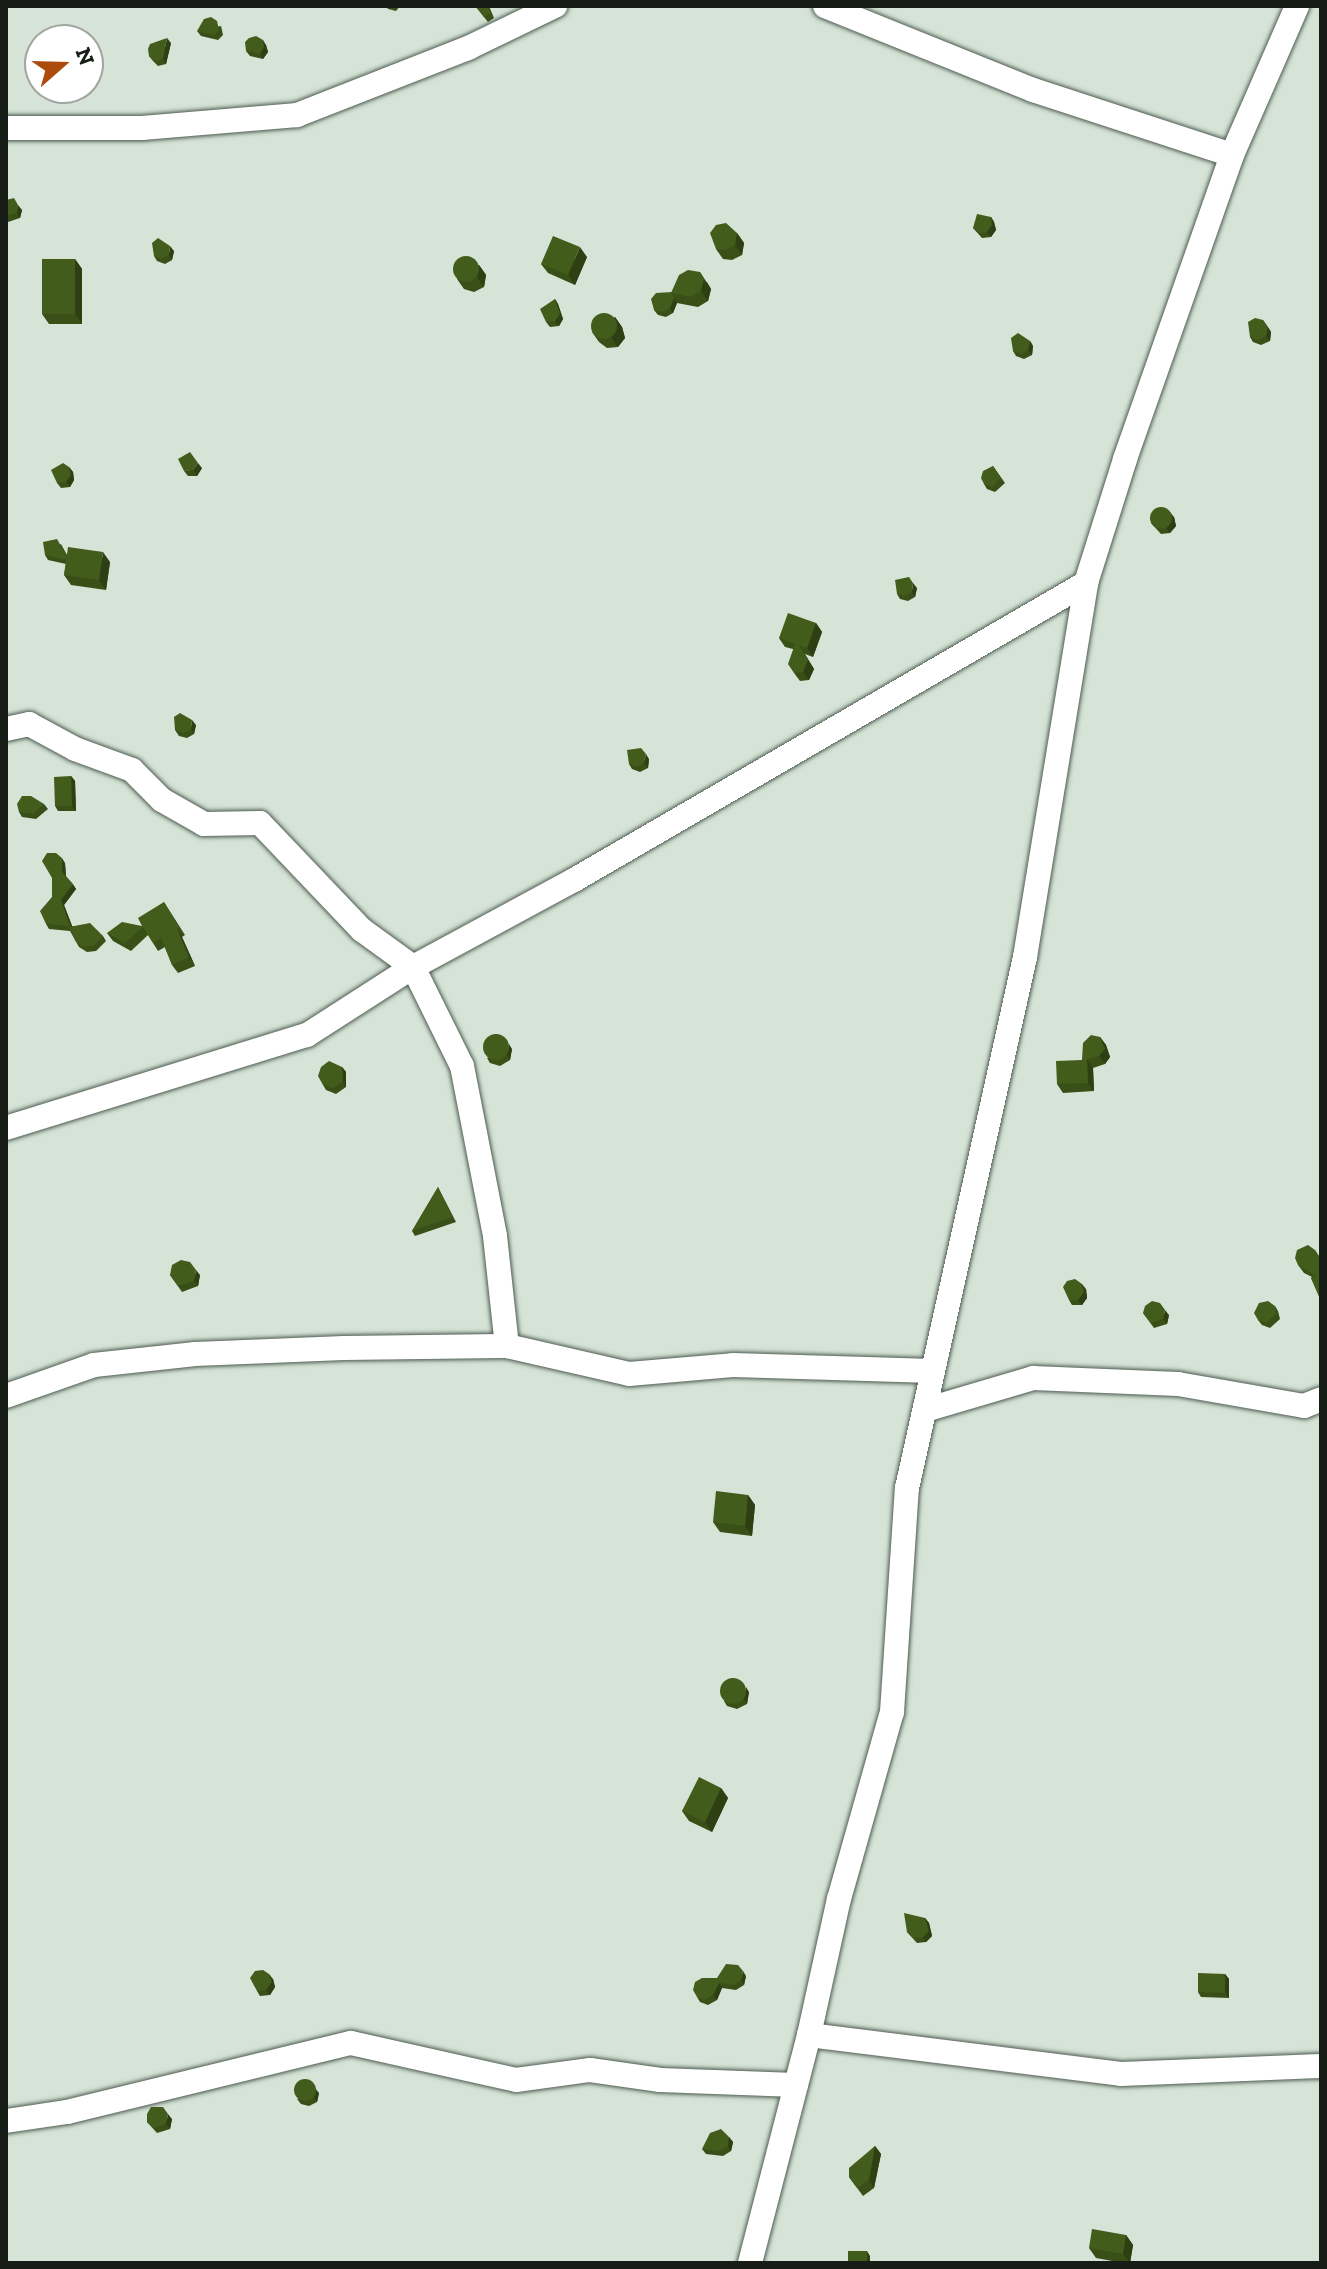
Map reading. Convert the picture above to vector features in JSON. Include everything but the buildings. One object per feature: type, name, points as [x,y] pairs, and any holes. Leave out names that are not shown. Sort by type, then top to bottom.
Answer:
[{"type":"street","points":[[6,128],[142,128],[297,115],[468,48],[555,6]]},
{"type":"street","points":[[825,6],[1033,90],[1232,155]]},
{"type":"street","points":[[750,2263],[809,2035],[839,1899],[892,1712],[907,1488],[1025,957],[1086,583],[1125,459],[1232,155],[1297,6]]},
{"type":"street","points":[[6,1128],[307,1035],[413,967],[574,880],[1086,583]]},
{"type":"street","points":[[6,729],[29,724],[75,749],[132,770],[162,800],[204,824],[260,823],[362,930],[413,967],[462,1066],[495,1236],[507,1346]]},
{"type":"street","points":[[6,1396],[94,1365],[195,1354],[507,1346],[629,1374],[733,1365],[933,1371]]},
{"type":"street","points":[[925,1410],[1033,1378],[1178,1384],[1304,1406],[1321,1399]]},
{"type":"street","points":[[809,2035],[1121,2074],[1321,2066]]},
{"type":"street","points":[[6,2121],[67,2112],[351,2043],[516,2080],[590,2070],[660,2080],[796,2085]]}]
